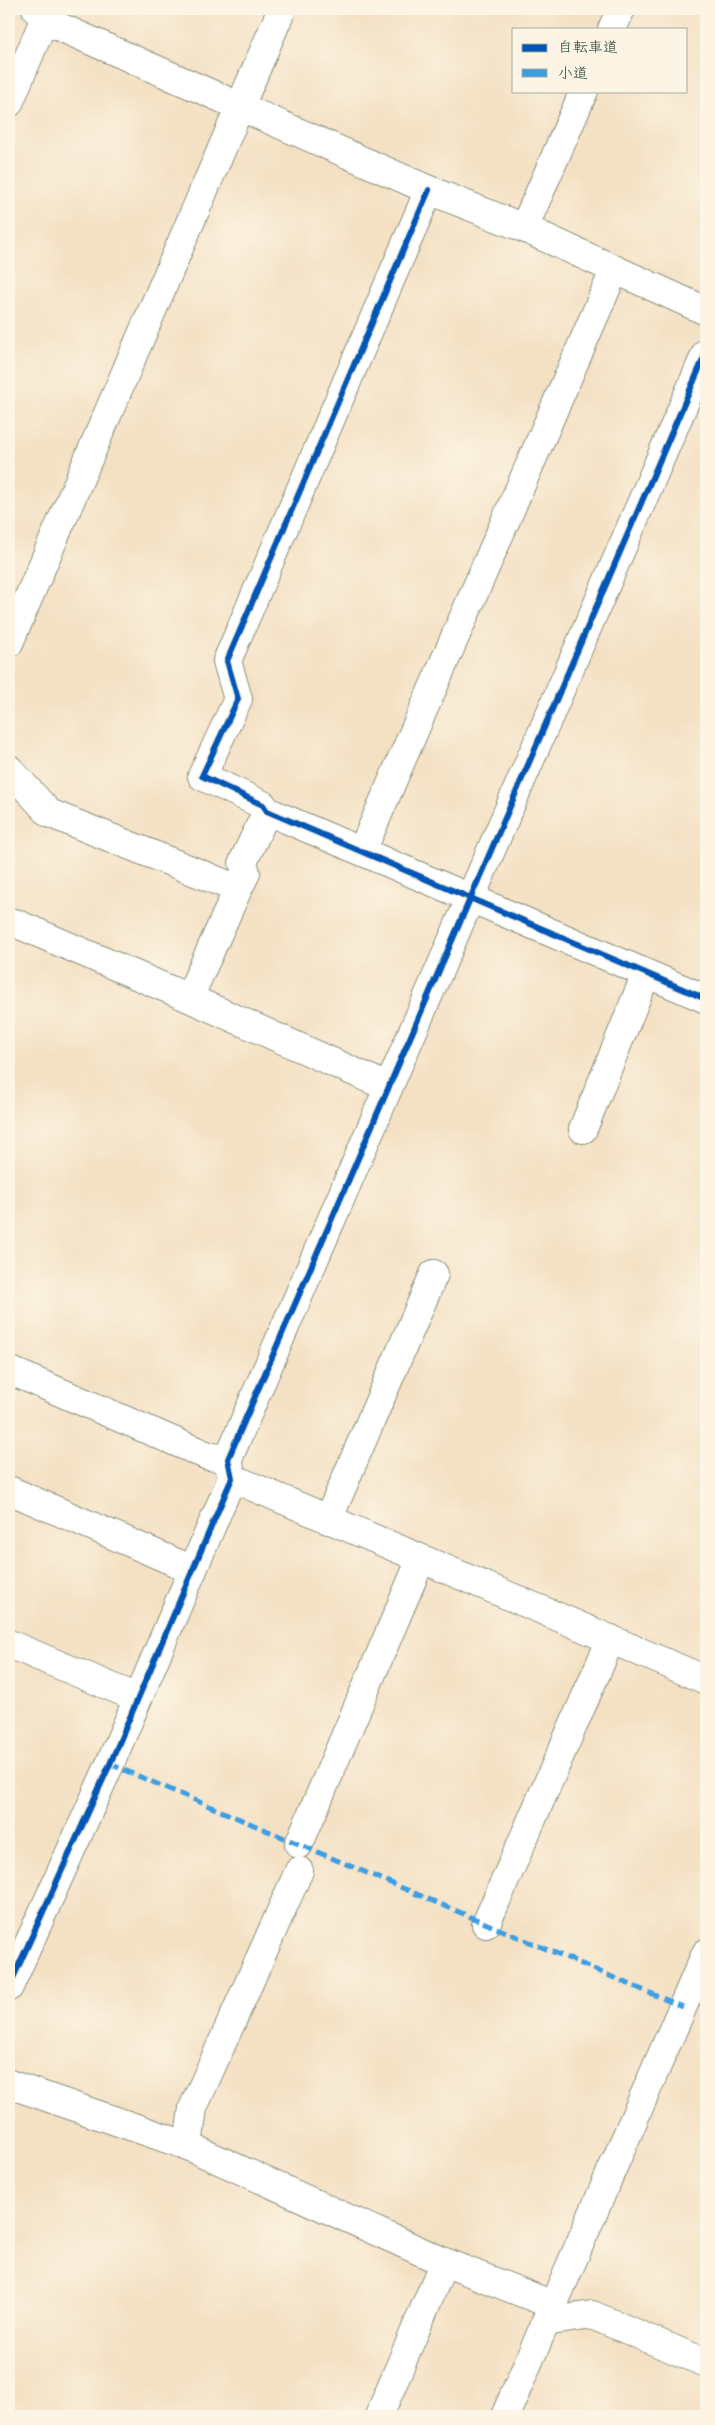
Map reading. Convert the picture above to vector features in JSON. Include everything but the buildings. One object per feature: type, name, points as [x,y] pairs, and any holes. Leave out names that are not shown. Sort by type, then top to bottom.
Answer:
[{"type":"street","points":[[9,643],[282,9]]},
{"type":"street","points":[[612,28],[621,9]]},
{"type":"street","points":[[9,103],[40,14],[239,108],[429,190],[524,228],[614,271],[706,311]]},
{"type":"street","points":[[524,228],[584,92]]},
{"type":"street","points":[[429,190],[227,661],[238,699],[202,776],[262,805],[267,811],[706,998]]},
{"type":"street","points":[[362,851],[614,271]]},
{"type":"street","points":[[9,1987],[193,1570],[230,1468],[388,1087],[706,353]]},
{"type":"street","points":[[9,769],[49,813],[238,889]]},
{"type":"street","points":[[189,998],[246,873],[242,862],[267,811]]},
{"type":"street","points":[[15,923],[388,1087]]},
{"type":"street","points":[[583,1129],[646,974]]},
{"type":"street","points":[[328,1520],[434,1274]]},
{"type":"street","points":[[9,1370],[208,1456],[328,1520],[706,1680]]},
{"type":"street","points":[[9,1490],[193,1570]]},
{"type":"street","points":[[299,1844],[421,1559]]},
{"type":"street","points":[[486,1924],[611,1639]]},
{"type":"street","points":[[9,1644],[138,1698]]},
{"type":"street","points":[[188,2146],[193,2108],[299,1871]]},
{"type":"street","points":[[505,2416],[706,1952]]},
{"type":"street","points":[[9,2084],[188,2146],[444,2262],[549,2314],[592,2315],[706,2363]]},
{"type":"street","points":[[379,2416],[444,2262]]},
{"type":"marked path","points":[[110,1764],[683,2007]]},
{"type":"cycle path","points":[[429,190],[227,661],[238,699],[202,776],[263,805],[267,811],[706,999]]},
{"type":"cycle path","points":[[9,1987],[110,1764],[232,1478],[228,1459],[706,353]]}]
